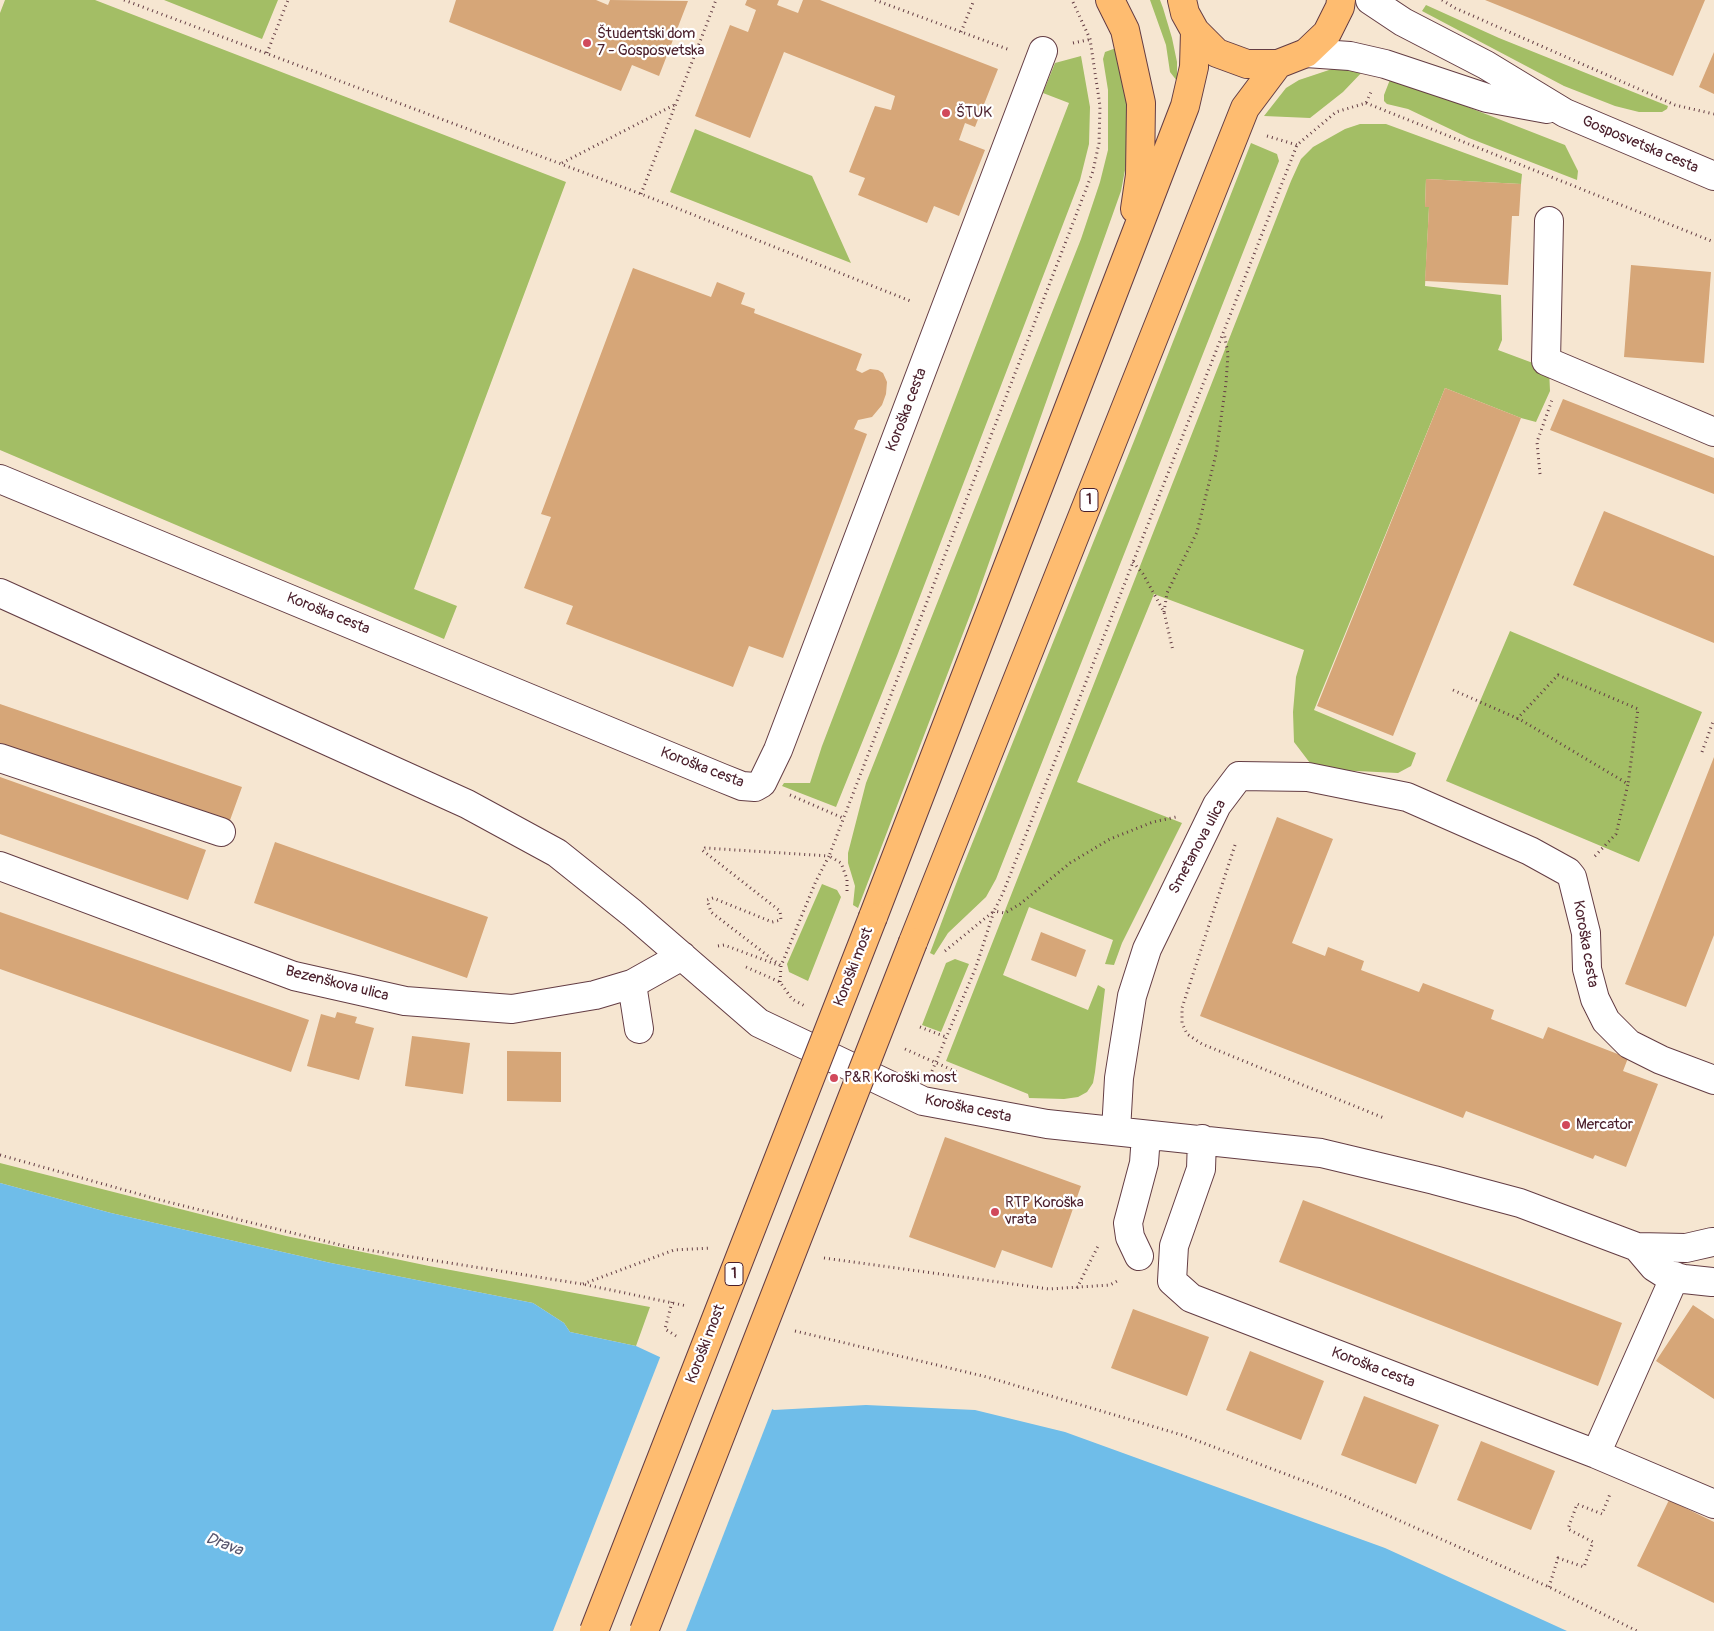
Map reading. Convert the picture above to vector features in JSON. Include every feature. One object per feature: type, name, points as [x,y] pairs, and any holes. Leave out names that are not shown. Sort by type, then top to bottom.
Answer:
[{"type":"main road","name":"1","points":[[1110,0],[1126,30],[1141,103],[1140,175],[1128,257]]},
{"type":"main road","name":"1","points":[[1128,257],[1185,106],[1194,67],[1195,31],[1185,13],[1182,0]]},
{"type":"main road","points":[[1195,31],[1217,53],[1247,64],[1278,64],[1306,53],[1328,33],[1340,7],[1341,0]]},
{"type":"main road","name":"1","points":[[644,1631],[913,942],[1245,108],[1278,64]]},
{"type":"main road","name":"Koroški most","points":[[594,1631],[1128,257]]},
{"type":"street","points":[[1370,0],[1403,22],[1486,66],[1565,113]]},
{"type":"street","name":"Koroška cesta","points":[[0,479],[742,786],[754,787],[762,783],[781,740],[1043,51]]},
{"type":"street","points":[[1306,53],[1350,56],[1386,64],[1487,98],[1565,113]]},
{"type":"street","name":"Gosposvetska cesta","points":[[1565,113],[1714,176]]},
{"type":"street","points":[[1549,221],[1546,361],[1714,432]]},
{"type":"street","name":"Koroška cesta","points":[[0,593],[467,804],[557,853],[632,913],[759,1023],[923,1101],[1047,1124],[1321,1153],[1520,1203],[1636,1247],[1686,1248],[1713,1241]]},
{"type":"street","points":[[0,758],[221,832]]},
{"type":"street","name":"Smetanova ulica","points":[[1116,1131],[1119,1078],[1132,996],[1147,949],[1217,805],[1239,776],[1308,777],[1408,797],[1530,851],[1572,876]]},
{"type":"street","name":"Bezenškova ulica","points":[[0,866],[294,976],[405,1001],[512,1009],[595,995],[632,984],[682,956]]},
{"type":"street","name":"Koroška cesta","points":[[1572,876],[1586,933],[1587,969],[1595,998],[1606,1021],[1629,1044],[1660,1060],[1714,1080]]},
{"type":"street","points":[[632,984],[639,1028]]},
{"type":"street","points":[[1131,1267],[1128,1223],[1144,1163],[1146,1135]]},
{"type":"street","name":"Koroška cesta","points":[[1202,1139],[1201,1169],[1174,1246],[1172,1281],[1191,1298],[1596,1454],[1714,1504]]},
{"type":"street","points":[[1713,1241],[1705,1260],[1706,1272],[1713,1283]]},
{"type":"street","points":[[1636,1247],[1654,1267],[1675,1276],[1713,1283]]},
{"type":"street","points":[[1596,1454],[1675,1276]]},
{"type":"path","points":[[124,0],[642,194],[919,304]]},
{"type":"path","points":[[267,53],[288,0]]},
{"type":"path","points":[[642,194],[716,0]]},
{"type":"path","points":[[875,0],[1026,56],[1090,39]]},
{"type":"path","points":[[961,32],[974,0]]},
{"type":"path","points":[[780,982],[781,966],[816,881],[829,856],[1093,171],[1099,142],[1100,106],[1090,39],[1072,0]]},
{"type":"path","points":[[1442,0],[1455,8],[1675,105],[1714,114]]},
{"type":"path","points":[[1366,103],[1373,87]]},
{"type":"path","points":[[931,1072],[976,967],[994,911],[1297,145],[1336,112],[1366,103],[1714,242]]},
{"type":"path","points":[[561,164],[676,104]]},
{"type":"path","points":[[1263,135],[1297,145]]},
{"type":"path","points":[[1164,612],[1168,593],[1197,532],[1216,454],[1223,412],[1228,354],[1223,331]]},
{"type":"path","points":[[1540,474],[1537,442],[1564,368]]},
{"type":"path","points":[[1133,561],[1143,574],[1164,612],[1174,651]]},
{"type":"path","points":[[1517,718],[1558,675],[1638,709],[1628,784],[1616,834],[1582,869],[1572,876]]},
{"type":"path","points":[[1453,690],[1517,718],[1628,784]]},
{"type":"path","points":[[1702,752],[1714,719]]},
{"type":"path","points":[[762,783],[843,818]]},
{"type":"path","points":[[937,957],[994,911],[1005,913],[1070,863],[1110,839],[1154,822],[1217,805]]},
{"type":"path","points":[[1236,841],[1184,1001],[1182,1023],[1187,1034],[1202,1044],[1384,1118]]},
{"type":"path","points":[[781,966],[711,912],[707,900],[713,898],[772,922],[781,920],[780,911],[702,850],[705,848],[829,856],[841,863],[847,879],[847,894]]},
{"type":"path","points":[[717,946],[724,945],[781,966]]},
{"type":"path","points":[[744,966],[769,976]]},
{"type":"path","points":[[920,1027],[946,1037]]},
{"type":"path","points":[[0,1155],[160,1200],[349,1248],[582,1284],[691,1307]]},
{"type":"path","points":[[1077,1288],[1099,1244],[1111,1232],[1128,1223]]},
{"type":"path","points":[[582,1284],[674,1250],[718,1248]]},
{"type":"path","points":[[821,1258],[1049,1289],[1110,1285],[1131,1267]]},
{"type":"path","points":[[672,1302],[664,1329],[678,1337]]},
{"type":"path","points":[[787,1330],[987,1377],[1182,1435],[1344,1496],[1549,1587],[1637,1631]]},
{"type":"path","points":[[1549,1587],[1558,1558],[1584,1567],[1593,1542],[1568,1529],[1577,1504],[1602,1514],[1612,1490]]},
{"type":"green space","points":[[5,0],[95,0],[566,182],[414,589],[457,606],[444,639],[0,450],[0,13]]},
{"type":"green space","points":[[164,0],[278,0],[262,39]]},
{"type":"green space","points":[[1150,0],[1160,0],[1163,8],[1177,62],[1177,81],[1170,72],[1166,45]]},
{"type":"green space","points":[[1426,5],[1499,38],[1668,106],[1667,109],[1662,112],[1639,112],[1615,106],[1564,86],[1422,11]]},
{"type":"green space","points":[[1119,47],[1129,111],[1126,165],[1121,191],[975,602],[858,908],[853,905],[855,886],[848,863],[848,853],[866,783],[1081,239],[1100,182],[1108,150],[1108,90],[1103,59],[1105,52]]},
{"type":"green space","points":[[1081,56],[1090,107],[1089,144],[1080,180],[897,656],[836,807],[782,786],[784,783],[810,783],[822,746],[1069,103],[1043,93],[1055,63]]},
{"type":"green space","points":[[1335,68],[1365,69],[1343,92],[1310,118],[1264,116],[1286,88],[1299,80]]},
{"type":"green space","points":[[1391,77],[1565,145],[1578,171],[1577,180],[1469,138],[1408,109],[1387,104],[1384,101],[1384,95]]},
{"type":"green space","points":[[1360,124],[1386,124],[1522,174],[1521,184],[1426,179],[1425,207],[1429,207],[1425,286],[1501,295],[1502,340],[1498,350],[1549,369],[1550,391],[1536,422],[1521,418],[1445,388],[1314,710],[1416,753],[1411,766],[1398,773],[1336,770],[1310,763],[1294,742],[1293,712],[1296,677],[1304,650],[1154,594],[1077,782],[1182,823],[1122,943],[1114,965],[1105,964],[1113,940],[1029,907],[1003,975],[1088,1010],[1098,985],[1105,989],[1095,1072],[1093,1083],[1087,1092],[1078,1097],[1064,1099],[1029,1098],[1028,1094],[946,1061],[1291,181],[1301,159],[1313,147],[1345,129]]},
{"type":"green space","points":[[695,129],[812,176],[851,263],[670,192]]},
{"type":"green space","points":[[1251,143],[1277,154],[1279,161],[996,879],[986,897],[948,933],[934,955],[930,953],[959,876],[1134,441]]},
{"type":"green space","points":[[1510,631],[1702,712],[1639,862],[1446,781]]},
{"type":"green space","points":[[822,884],[837,890],[841,897],[808,981],[789,972],[787,964]]},
{"type":"green space","points":[[955,959],[969,964],[941,1032],[922,1025],[946,963]]},
{"type":"green space","points":[[0,1163],[286,1236],[429,1266],[650,1307],[636,1346],[570,1332],[564,1323],[533,1303],[331,1263],[111,1213],[0,1183]]},
{"type":"water","name":"Drava","points":[[0,1183],[111,1213],[331,1263],[533,1303],[564,1323],[570,1332],[636,1346],[774,1410],[866,1405],[975,1410],[1065,1432],[1385,1548],[1567,1631],[0,1631]]},
{"type":"pier","points":[[661,1355],[773,1407],[686,1631],[553,1631]]},
{"type":"building","name":"Študentski dom 7 - Gosposvetska","points":[[456,0],[596,0],[608,5],[610,0],[688,1],[659,76],[632,65],[621,91],[449,22]]},
{"type":"building","points":[[747,0],[779,0],[777,5],[798,13],[803,0],[820,0],[998,69],[975,127],[965,123],[959,140],[985,150],[959,216],[934,206],[927,223],[858,195],[865,178],[849,172],[875,106],[891,110],[895,96],[784,52],[750,138],[695,116],[730,25],[748,32],[756,10],[745,5]]},
{"type":"building","points":[[1485,0],[1705,0],[1673,76]]},
{"type":"building","points":[[1714,52],[1714,94],[1699,87]]},
{"type":"building","points":[[1426,179],[1521,184],[1519,216],[1512,216],[1508,285],[1425,281],[1429,207],[1425,207]]},
{"type":"building","points":[[1631,265],[1711,272],[1704,363],[1624,357]]},
{"type":"building","points":[[633,268],[711,297],[717,282],[745,293],[741,304],[755,309],[754,313],[862,354],[856,370],[862,373],[870,369],[878,370],[883,373],[887,382],[886,394],[882,405],[872,417],[858,420],[854,429],[867,434],[783,658],[749,646],[733,687],[566,624],[573,606],[524,588],[551,517],[541,514]]},
{"type":"building","points":[[1445,388],[1521,418],[1393,736],[1317,706]]},
{"type":"building","points":[[1563,399],[1714,458],[1714,494],[1550,430]]},
{"type":"building","points":[[1604,511],[1714,556],[1714,643],[1573,585]]},
{"type":"building","points":[[0,704],[242,787],[229,823],[0,743]]},
{"type":"building","points":[[1714,757],[1714,935],[1686,1007],[1625,984]]},
{"type":"building","points":[[0,777],[206,850],[188,900],[0,834]]},
{"type":"building","points":[[1277,817],[1333,839],[1292,943],[1325,956],[1328,947],[1364,961],[1361,970],[1419,992],[1423,983],[1494,1010],[1491,1019],[1543,1039],[1548,1027],[1628,1058],[1623,1071],[1658,1084],[1626,1167],[1595,1155],[1593,1159],[1466,1111],[1463,1118],[1200,1016]]},
{"type":"building","points":[[275,842],[488,917],[467,978],[254,903]]},
{"type":"building","points":[[0,912],[309,1020],[291,1072],[0,969]]},
{"type":"building","points":[[1041,932],[1086,950],[1076,977],[1031,960]]},
{"type":"building","points":[[337,1012],[357,1017],[355,1023],[374,1028],[359,1080],[307,1066],[321,1014],[335,1018]]},
{"type":"building","points":[[412,1036],[470,1043],[463,1094],[405,1086]]},
{"type":"building","points":[[507,1051],[561,1052],[561,1102],[507,1101]]},
{"type":"building","name":"RTP Koroška vrata","points":[[945,1137],[1081,1186],[1052,1268],[1002,1250],[995,1268],[909,1237]]},
{"type":"building","points":[[1303,1200],[1622,1323],[1598,1386],[1279,1262]]},
{"type":"building","points":[[1693,1305],[1714,1319],[1714,1399],[1656,1361]]},
{"type":"building","points":[[1133,1309],[1209,1337],[1187,1396],[1111,1368]]},
{"type":"building","points":[[1250,1351],[1324,1381],[1301,1440],[1226,1410]]},
{"type":"building","points":[[1364,1396],[1439,1425],[1416,1484],[1341,1455]]},
{"type":"building","points":[[1481,1441],[1555,1471],[1531,1530],[1457,1500]]},
{"type":"building","points":[[1669,1500],[1714,1522],[1714,1603],[1637,1566]]},
{"type":"place","name":"Študentski dom 7 - Gosposvetska","points":[[587,43]]},
{"type":"place","name":"ŠTUK","points":[[946,113]]},
{"type":"place","name":"P&R Koroški most","points":[[834,1078]]},
{"type":"place","name":"Mercator","points":[[1566,1125]]},
{"type":"place","name":"RTP Koroška vrata","points":[[995,1212]]}]
